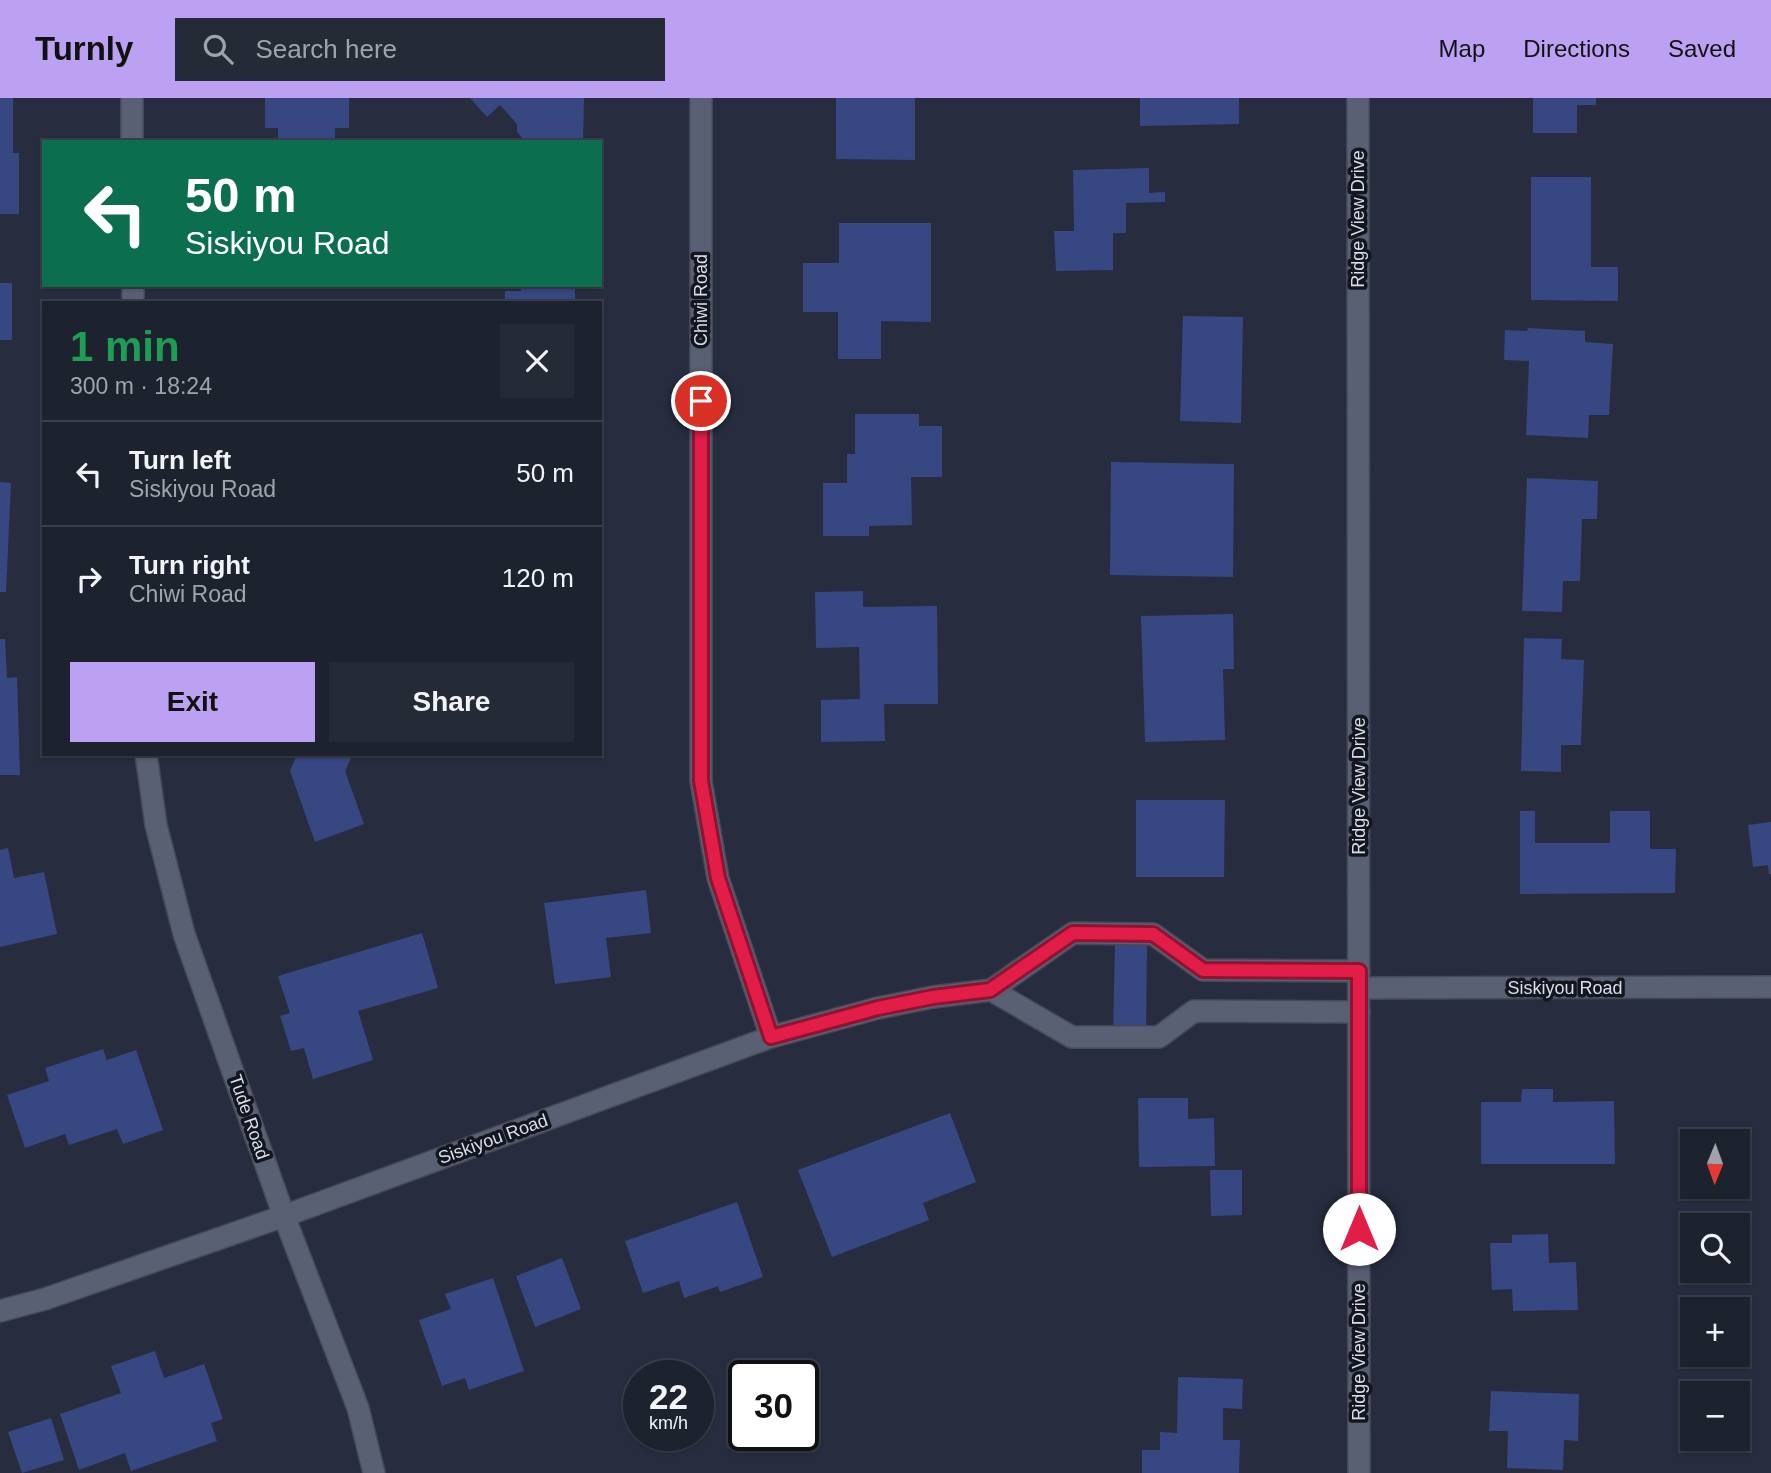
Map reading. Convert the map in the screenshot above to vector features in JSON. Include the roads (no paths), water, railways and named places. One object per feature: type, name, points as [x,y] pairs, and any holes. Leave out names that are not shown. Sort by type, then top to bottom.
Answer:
[{"type":"street","points":[[132,98],[132,140]]},
{"type":"street","name":"Chiwi Road","points":[[701,98],[701,781],[718,878],[771,1037]]},
{"type":"street","name":"Ridge View Drive","points":[[1358,98],[1359,1473]]},
{"type":"street","name":"Tude Road","points":[[146,756],[156,825],[184,934],[284,1216],[358,1408],[374,1473]]},
{"type":"street","name":"Siskiyou Road","points":[[0,1311],[46,1299],[284,1216],[771,1037],[878,1008],[933,997],[990,990],[1073,933],[1153,934],[1203,970],[1359,979],[1771,987]]},
{"type":"street","points":[[990,990],[1072,1038],[1159,1037],[1194,1011],[1359,1012]]}]
